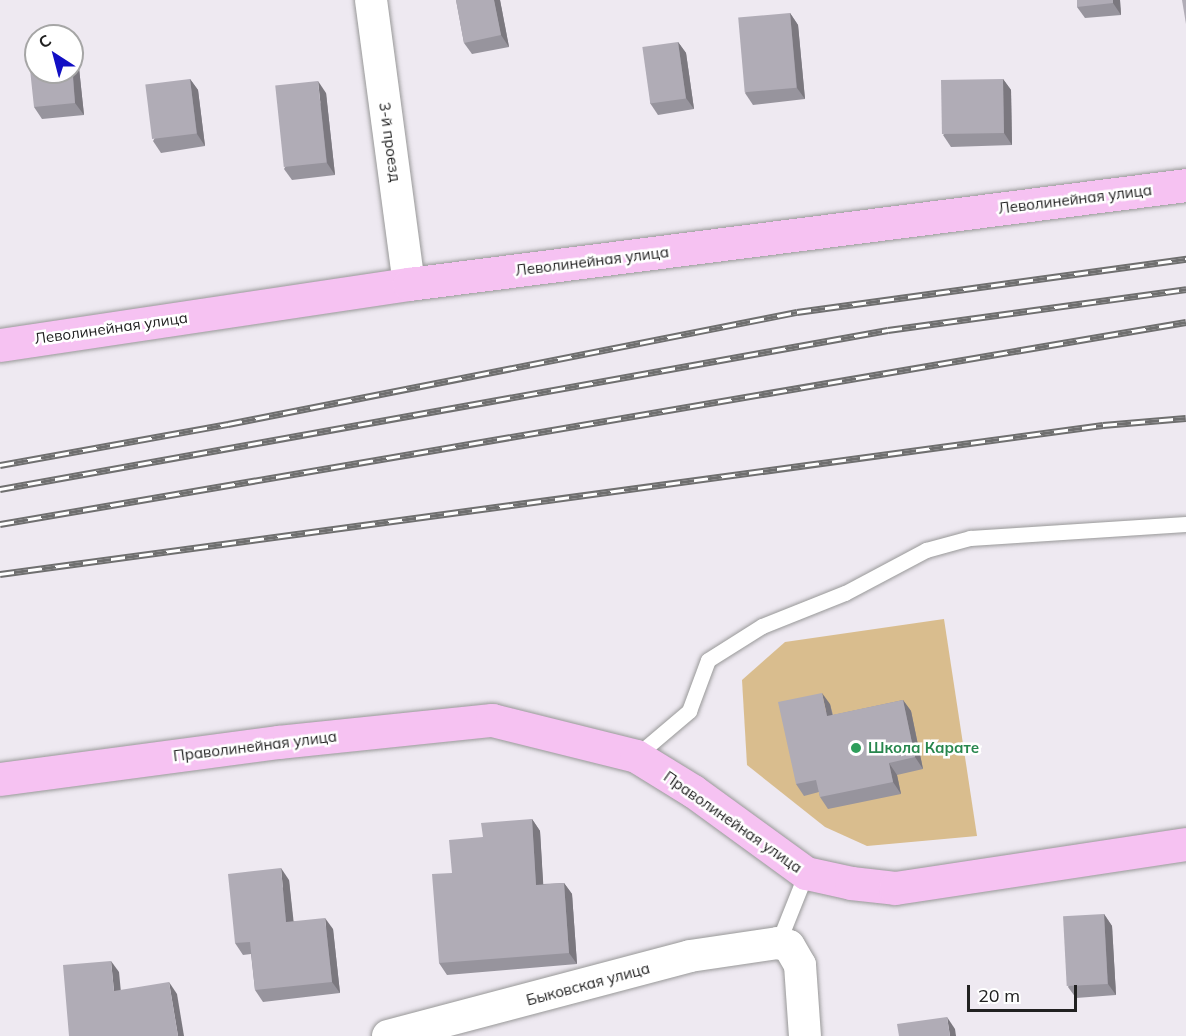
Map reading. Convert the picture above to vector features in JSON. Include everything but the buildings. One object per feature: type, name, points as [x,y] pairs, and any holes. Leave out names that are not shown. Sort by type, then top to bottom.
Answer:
[{"type":"main road","name":"Леволинейная улица","points":[[0,345],[409,284],[1186,185]]},
{"type":"main road","name":"Праволинейная улица","points":[[0,779],[278,742],[492,720],[636,756],[693,790],[807,873],[895,888],[1186,844]]},
{"type":"street","name":"3-й проезд","points":[[371,0],[409,284]]},
{"type":"street","name":"Быковская улица","points":[[388,1036],[690,956],[784,944]]},
{"type":"street","points":[[784,944],[800,965],[805,1036]]},
{"type":"lane","points":[[636,756],[689,711],[708,660],[762,626],[845,593],[926,550],[969,538],[1186,524]]},
{"type":"lane","points":[[784,944],[807,873]]},
{"type":"shaded area","points":[[944,619],[977,836],[867,846],[825,827],[747,765],[742,680],[785,642]]},
{"type":"railway","points":[[0,465],[228,424],[797,312],[1186,259]]},
{"type":"railway","points":[[0,489],[888,330],[1186,289]]},
{"type":"railway","points":[[0,524],[1186,322]]},
{"type":"railway","points":[[0,574],[1103,425],[1186,418]]},
{"type":"place","name":"Школа Карате","points":[[856,748]]}]
